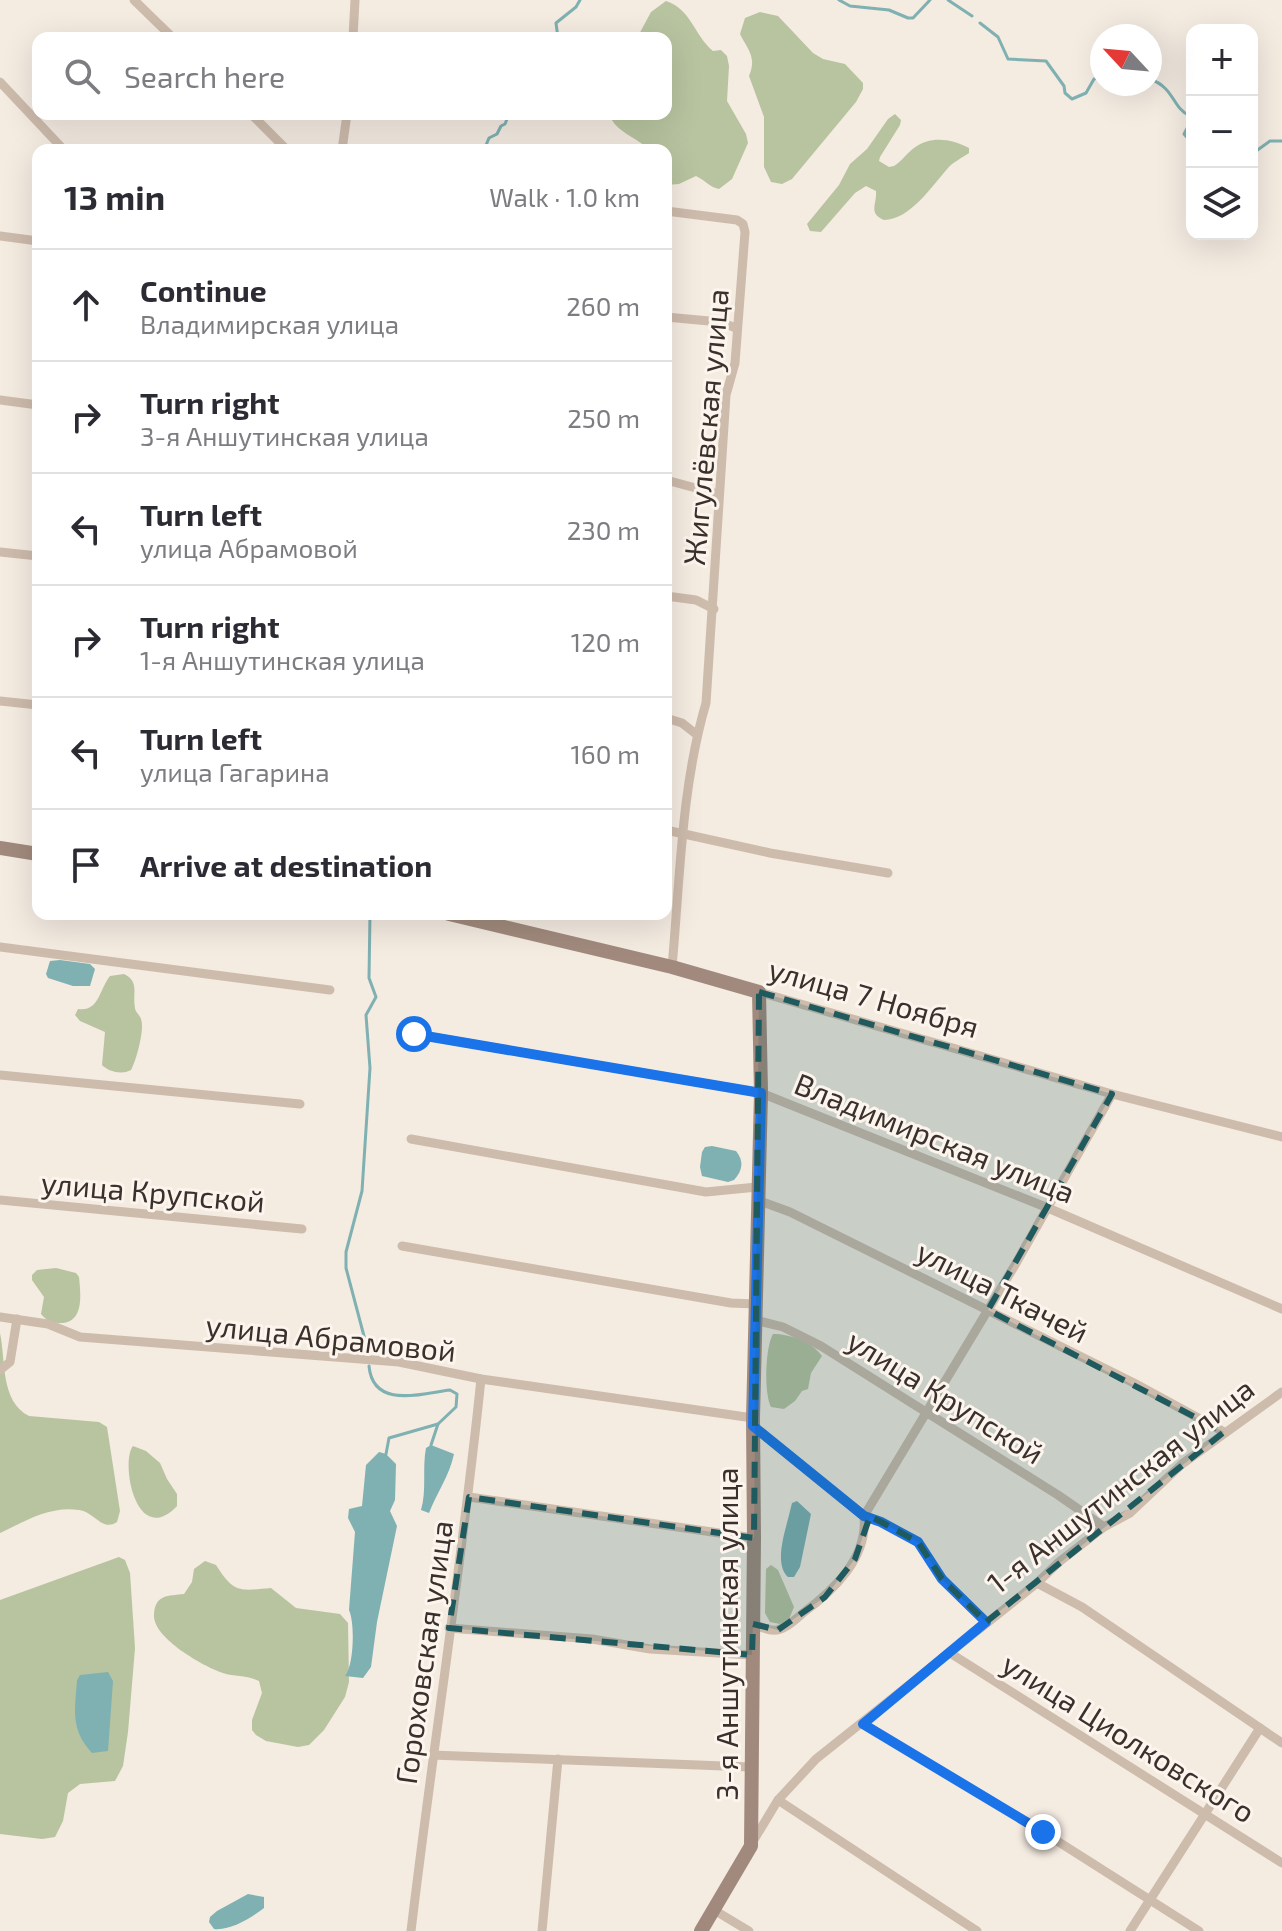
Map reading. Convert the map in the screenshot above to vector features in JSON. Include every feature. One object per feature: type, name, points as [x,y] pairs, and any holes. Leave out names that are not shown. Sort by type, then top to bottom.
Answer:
[{"type":"street","points":[[134,0],[167,32]]},
{"type":"street","points":[[353,32],[355,0]]},
{"type":"street","points":[[0,82],[32,116]]},
{"type":"street","points":[[36,120],[58,144]]},
{"type":"street","points":[[257,120],[281,144]]},
{"type":"street","points":[[343,144],[346,120]]},
{"type":"street","name":"Жигулёвская улица","points":[[672,212],[737,220],[743,224],[743,287],[736,328],[735,363],[726,395],[706,703],[696,734],[672,967]]},
{"type":"street","points":[[0,236],[32,240]]},
{"type":"street","points":[[672,318],[720,322],[736,328]]},
{"type":"street","points":[[0,400],[32,404]]},
{"type":"street","points":[[672,482],[718,494]]},
{"type":"street","points":[[0,552],[32,555]]},
{"type":"street","points":[[672,597],[696,600],[714,609]]},
{"type":"street","points":[[0,701],[32,704]]},
{"type":"street","points":[[672,720],[696,734]]},
{"type":"street","points":[[672,831],[770,853],[888,873]]},
{"type":"street","points":[[0,848],[32,853]]},
{"type":"street","name":"улица 7 Ноября","points":[[474,920],[672,967],[1112,1094],[1282,1137]]},
{"type":"street","points":[[0,947],[330,990]]},
{"type":"street","name":"3-я Аншутинская улица","points":[[751,1846],[753,1422],[761,1093],[759,992]]},
{"type":"street","name":"Владимирская улица","points":[[414,1034],[761,1093],[1048,1208],[1282,1309]]},
{"type":"street","points":[[0,1075],[300,1104]]},
{"type":"street","points":[[753,1624],[778,1630],[825,1597],[842,1578],[858,1552],[865,1532],[864,1516],[1048,1208],[1112,1094]]},
{"type":"street","name":"улица Ткачей","points":[[411,1139],[706,1192],[757,1193],[1224,1432]]},
{"type":"street","name":"улица Крупской","points":[[0,1200],[302,1229]]},
{"type":"street","points":[[402,1246],[731,1303],[756,1304]]},
{"type":"street","name":"улица Абрамовой","points":[[0,1317],[48,1324],[80,1337],[399,1362],[481,1379],[753,1422]]},
{"type":"street","points":[[0,1370],[10,1362],[17,1319]]},
{"type":"street","name":"улица Крупской","points":[[755,1320],[769,1322],[807,1338],[1104,1527]]},
{"type":"street","name":"Гороховская улица","points":[[411,1931],[432,1755],[469,1497],[481,1379]]},
{"type":"street","name":"1-я Аншутинская улица","points":[[701,1931],[778,1800],[816,1759],[1037,1583],[1059,1562],[1104,1527],[1130,1513],[1182,1464],[1282,1392]]},
{"type":"street","points":[[753,1422],[864,1516],[918,1542],[942,1579],[986,1622]]},
{"type":"street","points":[[469,1497],[754,1538]]},
{"type":"street","points":[[1037,1583],[1082,1607],[1282,1743]]},
{"type":"street","points":[[449,1628],[592,1639],[650,1649],[752,1655]]},
{"type":"street","name":"улица Циолковского","points":[[950,1653],[1282,1863]]},
{"type":"street","points":[[863,1724],[1043,1832],[1199,1931]]},
{"type":"street","points":[[1130,1931],[1260,1728]]},
{"type":"street","points":[[432,1755],[750,1767]]},
{"type":"street","points":[[542,1931],[558,1759]]},
{"type":"street","points":[[778,1800],[977,1931]]},
{"type":"street","points":[[714,1910],[749,1931]]},
{"type":"highlighted area","points":[[759,992],[1112,1094],[988,1310],[1224,1432],[986,1622],[942,1579],[918,1542],[870,1516],[855,1559],[825,1597],[778,1630],[753,1624],[752,1655],[449,1628],[469,1497],[754,1538]]},
{"type":"green space","points":[[666,1],[674,5],[687,16],[713,51],[721,50],[727,56],[727,101],[748,143],[732,179],[719,189],[696,176],[672,185],[672,144],[642,144],[612,120],[672,120],[672,32],[640,32],[651,12]]},
{"type":"green space","points":[[760,12],[778,16],[813,53],[823,59],[845,64],[863,83],[856,102],[792,179],[782,184],[771,182],[764,167],[764,117],[749,76],[752,64],[750,54],[740,34],[745,18]]},
{"type":"green space","points":[[895,114],[901,120],[900,125],[879,161],[889,167],[927,141],[949,141],[969,148],[969,153],[950,166],[920,201],[903,214],[884,220],[879,217],[875,211],[876,191],[866,186],[855,193],[821,232],[810,231],[807,224],[839,185],[850,164],[867,149]]},
{"type":"green space","points":[[124,974],[134,984],[135,1009],[141,1019],[142,1030],[131,1070],[120,1072],[102,1065],[105,1032],[80,1021],[75,1015],[78,1009],[94,1004],[110,976]]},
{"type":"green space","points":[[56,1268],[76,1273],[80,1292],[77,1314],[73,1319],[58,1323],[41,1314],[44,1297],[32,1280],[37,1270]]},
{"type":"green space","points":[[0,1333],[9,1391],[20,1409],[29,1416],[99,1422],[107,1427],[120,1511],[117,1522],[107,1525],[85,1512],[68,1509],[38,1516],[0,1533]]},
{"type":"green space","points":[[773,1334],[800,1340],[822,1356],[811,1373],[808,1389],[784,1409],[771,1407],[767,1392],[767,1360]]},
{"type":"green space","points":[[133,1446],[146,1451],[160,1463],[177,1494],[177,1506],[163,1516],[151,1517],[135,1498],[129,1468]]},
{"type":"green space","points":[[119,1557],[125,1560],[130,1573],[135,1648],[123,1766],[115,1781],[80,1784],[68,1793],[63,1821],[55,1837],[42,1839],[0,1834],[0,1600]]},
{"type":"green space","points":[[205,1561],[216,1565],[238,1588],[271,1588],[296,1608],[340,1614],[348,1623],[349,1682],[345,1697],[324,1730],[309,1745],[298,1747],[266,1741],[256,1735],[252,1730],[252,1720],[262,1693],[259,1681],[223,1673],[204,1664],[170,1642],[156,1624],[154,1615],[157,1603],[163,1597],[184,1594],[192,1582],[194,1569]]},
{"type":"green space","points":[[771,1565],[778,1570],[794,1607],[789,1619],[780,1624],[770,1622],[765,1613],[766,1569]]},
{"type":"water","points":[[50,961],[90,964],[95,969],[90,986],[73,986],[48,978],[46,974]]},
{"type":"water","points":[[705,1147],[736,1151],[739,1155],[741,1166],[734,1180],[728,1182],[702,1176],[702,1152]]},
{"type":"water","points":[[431,1445],[454,1454],[429,1513],[421,1510],[426,1448]]},
{"type":"water","points":[[379,1452],[386,1454],[396,1464],[395,1500],[390,1511],[397,1526],[371,1667],[363,1678],[345,1676],[353,1644],[349,1610],[355,1532],[348,1518],[349,1509],[362,1506],[366,1465]]},
{"type":"water","points":[[797,1501],[811,1514],[800,1567],[794,1577],[788,1577],[781,1563],[782,1546],[792,1503]]},
{"type":"water","points":[[108,1672],[113,1681],[108,1751],[92,1753],[77,1727],[77,1680],[80,1675]]},
{"type":"water","points":[[248,1894],[264,1897],[264,1908],[233,1926],[214,1929],[209,1922],[210,1917]]},
{"type":"waterway","points":[[557,32],[556,23],[580,0]]},
{"type":"waterway","points":[[839,0],[850,6],[889,10],[908,18],[913,18],[930,0]]},
{"type":"waterway","points":[[948,0],[972,16]]},
{"type":"waterway","points":[[980,23],[998,37],[1008,59],[1046,61],[1072,99],[1086,93],[1090,86]]},
{"type":"waterway","points":[[1162,86],[1186,113]]},
{"type":"waterway","points":[[486,144],[507,120]]},
{"type":"waterway","points":[[1186,130],[1186,136]]},
{"type":"waterway","points":[[1258,150],[1270,141],[1282,141]]},
{"type":"waterway","points":[[369,1355],[346,1268],[346,1252],[362,1191],[370,1068],[366,1015],[376,997],[369,978],[370,920]]},
{"type":"waterway","points":[[369,1366],[373,1380],[389,1394],[401,1396],[450,1390],[457,1394],[456,1407],[438,1424],[431,1445]]},
{"type":"waterway","points":[[386,1454],[389,1438],[438,1424]]},
{"type":"route","points":[[414,1034],[761,1093],[753,1426],[864,1516],[918,1542],[942,1579],[986,1622],[863,1724],[1043,1832]]}]
